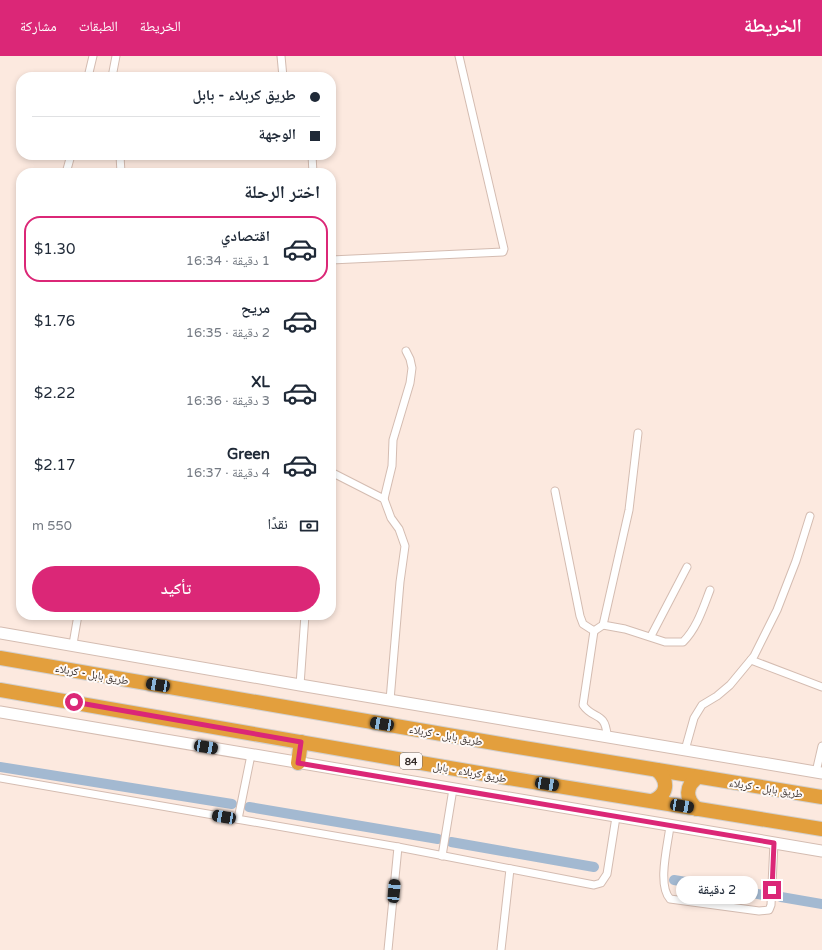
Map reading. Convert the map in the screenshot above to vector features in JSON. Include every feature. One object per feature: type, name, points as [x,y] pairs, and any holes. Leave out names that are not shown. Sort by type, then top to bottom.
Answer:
[{"type":"highway","name":"طريق بابل - كربلاء","points":[[0,658],[822,797]]},
{"type":"highway","name":"طريق كربلاء - بابل","points":[[0,690],[822,829]]},
{"type":"highway","points":[[298,763],[301,742]]},
{"type":"highway","points":[[652,801],[660,798],[666,787],[663,775],[657,770]]},
{"type":"highway","points":[[697,809],[689,800],[688,789],[692,782],[698,777]]},
{"type":"main road","points":[[0,632],[300,685],[607,735],[685,750],[819,772]]},
{"type":"main road","points":[[0,712],[822,851]]},
{"type":"street","points":[[89,72],[94,56]]},
{"type":"street","points":[[113,72],[116,56]]},
{"type":"street","points":[[281,56],[283,72]]},
{"type":"street","points":[[336,260],[502,252],[504,249],[459,56]]},
{"type":"street","points":[[390,700],[400,582],[405,546],[399,529],[392,518],[384,499],[392,466],[393,440],[410,383],[412,368],[406,351]]},
{"type":"street","points":[[607,735],[606,726],[601,718],[586,710],[583,705],[594,631],[603,625],[629,510],[638,433]]},
{"type":"street","points":[[336,475],[384,499]]},
{"type":"street","points":[[555,491],[580,616],[583,624],[594,631]]},
{"type":"street","points":[[685,750],[694,718],[702,705],[717,696],[730,685],[751,660],[777,610],[796,561],[810,516]]},
{"type":"street","points":[[651,636],[687,567]]},
{"type":"street","points":[[603,625],[651,636],[665,642],[683,642],[689,636],[696,623],[710,590]]},
{"type":"street","points":[[73,644],[77,620]]},
{"type":"street","points":[[300,685],[305,620]]},
{"type":"street","points":[[751,660],[822,686]]},
{"type":"street","points":[[819,772],[822,746]]},
{"type":"street","points":[[238,820],[251,755]]},
{"type":"street","points":[[0,778],[398,847],[586,885],[601,883],[607,874],[616,817]]},
{"type":"street","points":[[442,856],[453,789]]},
{"type":"street","points":[[670,826],[664,873],[666,894],[670,899],[759,911],[769,910],[771,905],[774,843]]},
{"type":"street","points":[[388,950],[398,847]]},
{"type":"street","points":[[501,950],[510,870]]},
{"type":"waterway","points":[[0,767],[232,804]]},
{"type":"waterway","points":[[249,807],[438,839]]},
{"type":"waterway","points":[[451,842],[594,867]]},
{"type":"waterway","points":[[674,880],[764,895]]},
{"type":"waterway","points":[[781,897],[822,904]]},
{"type":"route","points":[[74,702],[301,742],[298,763],[774,843],[772,890]]}]
